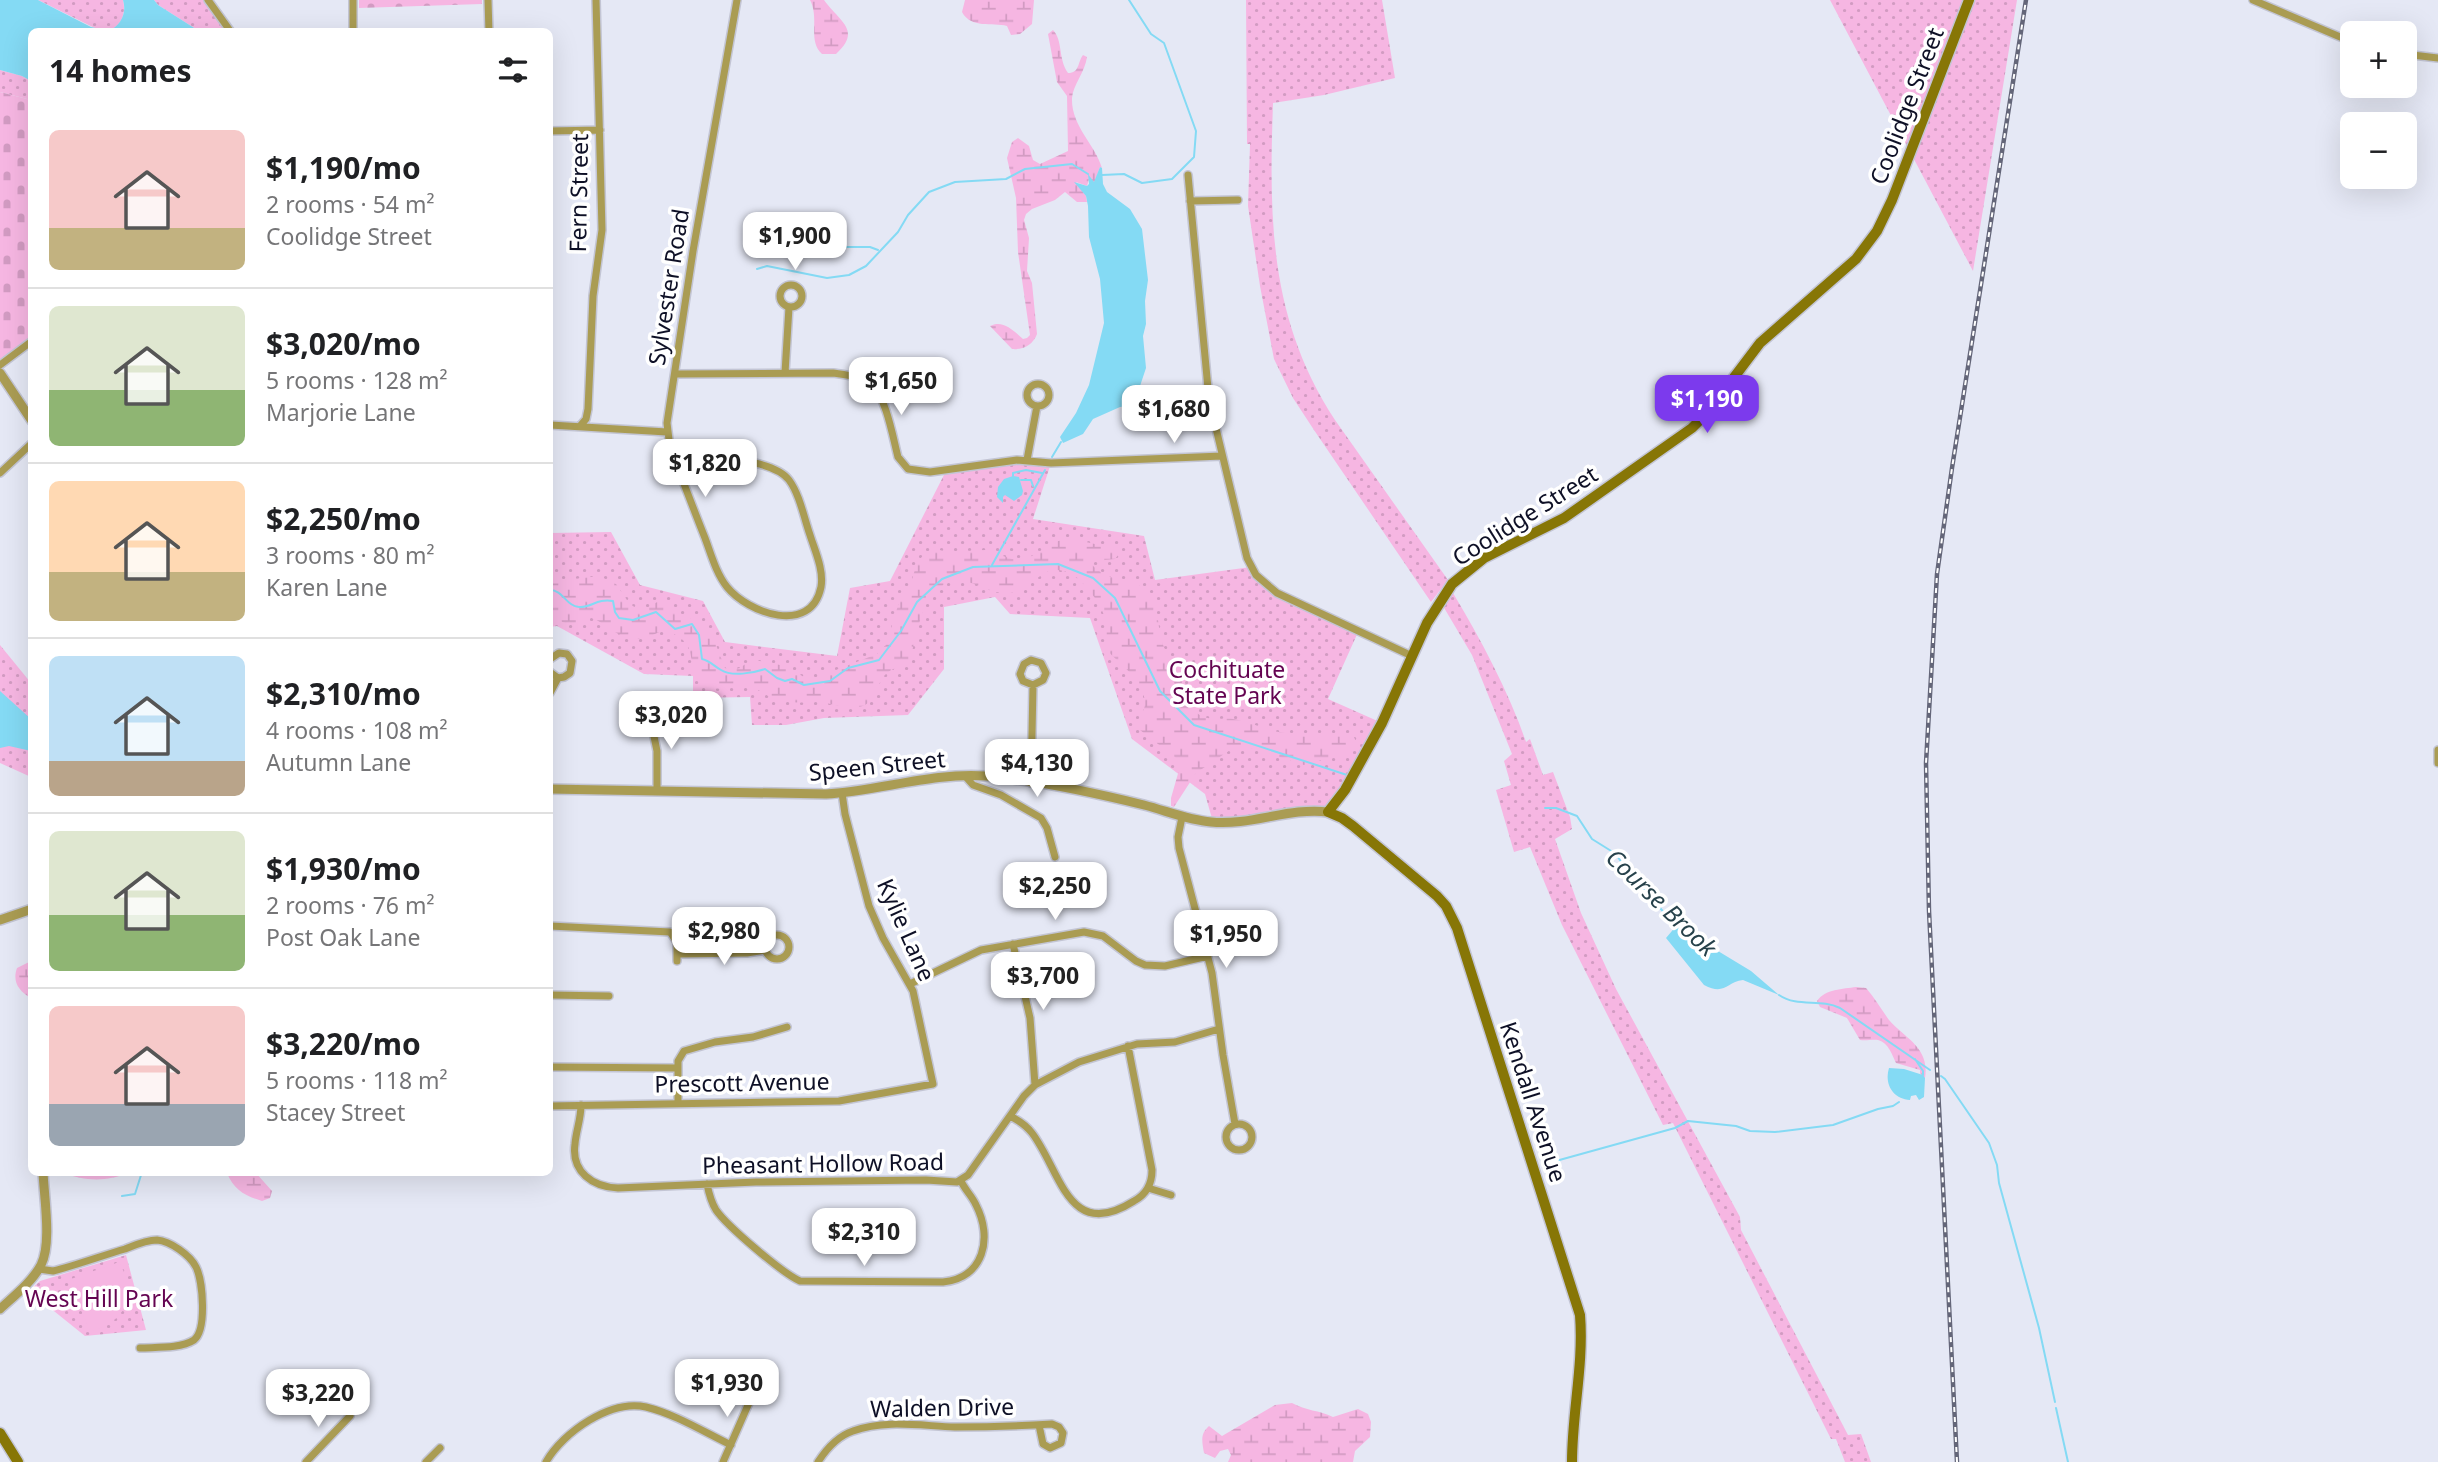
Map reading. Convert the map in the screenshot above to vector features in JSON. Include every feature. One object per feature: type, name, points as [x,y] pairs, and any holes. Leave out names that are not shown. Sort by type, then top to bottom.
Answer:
[{"type":"main road","name":"Coolidge Street","points":[[1328,812],[1345,790],[1382,723],[1434,610],[1463,574],[1489,556],[1564,518],[1681,437],[1704,416],[1760,343],[1838,277],[1860,254],[1877,231],[1888,209],[1969,0]]},
{"type":"main road","name":"Coolidge Street","points":[[1342,818],[1345,790]]},
{"type":"main road","name":"Kendall Avenue","points":[[1328,812],[1342,818],[1437,896],[1452,917],[1460,935],[1580,1315],[1581,1343],[1572,1462]]},
{"type":"main road","points":[[0,1433],[18,1462]]},
{"type":"street","points":[[208,0],[228,28]]},
{"type":"street","points":[[353,0],[353,28]]},
{"type":"street","points":[[488,0],[489,28]]},
{"type":"street","name":"Fern Street","points":[[580,426],[586,419],[593,296],[602,230],[596,0]]},
{"type":"street","name":"Sylvester Road","points":[[680,472],[705,462],[725,459],[771,467],[786,476],[796,491],[820,568],[821,587],[812,604],[796,615],[776,616],[750,605],[733,593],[719,573],[670,448],[667,432],[693,251],[737,0]]},
{"type":"street","points":[[2253,0],[2340,38]]},
{"type":"street","points":[[2417,56],[2438,58]]},
{"type":"street","points":[[553,131],[600,130]]},
{"type":"street","points":[[1188,175],[1207,382],[1247,558],[1262,582],[1277,593],[1412,656]]},
{"type":"street","points":[[1191,201],[1238,200]]},
{"type":"street","points":[[785,373],[789,307]]},
{"type":"street","points":[[0,365],[28,344]]},
{"type":"street","points":[[0,373],[28,415]]},
{"type":"street","points":[[676,374],[833,373],[855,377],[871,384],[885,410],[898,457],[902,464],[916,472],[938,472],[1027,460],[1051,463],[1222,457]]},
{"type":"street","points":[[1027,460],[1037,406]]},
{"type":"street","points":[[553,425],[667,432]]},
{"type":"street","points":[[0,473],[28,447]]},
{"type":"street","points":[[553,657],[559,653],[567,654],[572,661],[570,673],[558,678],[553,674]]},
{"type":"street","points":[[553,687],[558,678]]},
{"type":"street","points":[[1031,783],[1033,685]]},
{"type":"street","points":[[650,717],[657,751],[657,791]]},
{"type":"street","points":[[2438,750],[2438,763]]},
{"type":"street","points":[[965,776],[973,785],[1001,795],[1041,818],[1055,857]]},
{"type":"street","name":"Speen Street","points":[[553,789],[842,793],[965,776],[997,777],[1031,783],[1131,802],[1182,817],[1222,823],[1309,811],[1328,812]]},
{"type":"street","name":"Kylie Lane","points":[[842,793],[845,814],[874,918],[910,984],[933,1084]]},
{"type":"street","points":[[1182,817],[1178,837],[1181,859],[1215,989],[1235,1125]]},
{"type":"street","points":[[0,920],[28,910]]},
{"type":"street","points":[[553,926],[667,930],[676,937],[677,958],[765,950]]},
{"type":"street","points":[[910,984],[970,954],[1073,933],[1094,932],[1145,965],[1165,966],[1208,956]]},
{"type":"street","points":[[1013,944],[1030,1018],[1035,1085]]},
{"type":"street","points":[[553,995],[609,996]]},
{"type":"street","points":[[678,1103],[678,1064],[684,1051],[787,1027]]},
{"type":"street","name":"Pheasant Hollow Road","points":[[581,1105],[574,1149],[579,1168],[590,1181],[599,1186],[618,1188],[707,1184],[961,1181],[1035,1085],[1079,1062],[1128,1046],[1165,1042],[1219,1029]]},
{"type":"street","points":[[1010,1116],[1032,1134],[1069,1198],[1083,1210],[1098,1214],[1120,1209],[1139,1199],[1152,1178],[1152,1162],[1128,1046]]},
{"type":"street","points":[[553,1067],[678,1064]]},
{"type":"street","name":"Prescott Avenue","points":[[553,1106],[839,1101],[933,1084]]},
{"type":"street","points":[[0,1309],[39,1269],[43,1260],[46,1247],[43,1176]]},
{"type":"street","points":[[707,1184],[712,1204],[724,1220],[785,1272],[800,1281],[943,1282],[957,1280],[970,1273],[978,1263],[983,1249],[979,1212],[961,1181]]},
{"type":"street","points":[[1148,1188],[1171,1195]]},
{"type":"street","points":[[39,1269],[53,1271],[151,1241],[169,1244],[186,1255],[194,1263],[198,1273],[202,1313],[200,1332],[193,1340],[183,1344],[141,1348]]},
{"type":"street","points":[[723,1462],[756,1387]]},
{"type":"street","points":[[547,1462],[565,1437],[580,1426],[593,1418],[628,1407],[645,1407],[731,1445]]},
{"type":"street","points":[[306,1462],[351,1416]]},
{"type":"street","name":"Walden Drive","points":[[818,1462],[837,1439],[869,1426],[1039,1425]]},
{"type":"street","points":[[426,1462],[440,1448]]},
{"type":"green space","points":[[38,0],[123,0],[123,17],[117,26],[95,28]]},
{"type":"green space","points":[[154,0],[208,0],[229,28],[194,28]]},
{"type":"green space","points":[[359,0],[482,0],[482,4],[359,8]]},
{"type":"green space","points":[[810,0],[824,0],[846,26],[847,39],[836,54],[822,54],[815,42],[814,14]]},
{"type":"green space","points":[[965,0],[1034,0],[1032,24],[1020,34],[1011,35],[1007,26],[976,23],[962,12]]},
{"type":"green space","points":[[1246,0],[1382,0],[1395,78],[1324,95],[1273,103],[1273,228],[1285,306],[1313,382],[1335,420],[1448,580],[1431,602],[1293,398],[1274,359],[1248,206],[1250,144],[1247,144]]},
{"type":"green space","points":[[1830,0],[2017,0],[1973,271]]},
{"type":"green space","points":[[1053,30],[1068,73],[1076,69],[1083,55],[1087,57],[1073,93],[1073,108],[1079,126],[1102,168],[1100,167],[1094,184],[1089,179],[1087,186],[1076,182],[1087,202],[1077,202],[1065,192],[1026,214],[1024,220],[1029,238],[1027,271],[1032,283],[1037,334],[1027,346],[1012,349],[990,326],[1004,325],[1023,339],[1030,335],[1018,252],[1016,198],[1007,158],[1012,142],[1018,138],[1029,146],[1033,160],[1040,164],[1068,151],[1067,96],[1057,82],[1048,34]]},
{"type":"green space","points":[[0,70],[28,79],[28,99],[0,92]]},
{"type":"green space","points":[[0,92],[28,99],[28,344],[0,365]]},
{"type":"green space","name":"Cochituate State Park","points":[[1007,461],[1051,463],[1033,519],[1144,536],[1155,580],[1251,567],[1262,582],[1359,630],[1328,699],[1382,723],[1328,812],[1213,822],[1205,794],[1132,739],[1090,618],[1010,614],[995,597],[944,607],[944,669],[908,715],[824,718],[786,725],[752,725],[750,697],[693,698],[693,676],[644,674],[557,626],[553,627],[553,533],[611,532],[640,585],[703,601],[725,642],[837,656],[850,588],[890,581],[946,471]]},
{"type":"green space","points":[[1069,538],[1116,549],[1119,554],[1115,559],[1095,561],[1092,565],[1109,576],[1142,587],[1148,593],[1155,606],[1164,646],[1196,713],[1210,718],[1233,719],[1285,733],[1345,735],[1354,737],[1357,744],[1351,752],[1304,765],[1244,746],[1233,748],[1196,773],[1174,807],[1171,806],[1179,770],[1176,758],[1140,730],[1137,724],[1145,707],[1144,695],[1136,680],[1107,650],[1106,622],[1097,601],[1074,576],[1056,570],[1047,572],[1021,590],[1010,593],[999,593],[964,581],[945,584],[929,597],[925,605],[909,662],[884,676],[869,703],[853,708],[817,702],[780,701],[750,686],[714,688],[704,683],[697,675],[684,641],[665,630],[637,639],[623,636],[584,616],[572,624],[553,618],[553,582],[599,576],[616,584],[629,603],[637,609],[666,601],[674,611],[702,623],[711,632],[725,668],[740,668],[751,660],[785,666],[804,677],[818,677],[877,654],[886,645],[900,599],[910,586],[917,563],[925,553],[935,549],[948,552],[985,550],[1012,559],[1028,558],[1060,540]]},
{"type":"green space","points":[[1453,593],[1493,666],[1526,742],[1530,739],[1543,775],[1553,772],[1572,829],[1555,839],[1581,913],[1616,989],[1740,1217],[1741,1230],[1848,1435],[1861,1434],[1871,1462],[1845,1462],[1836,1439],[1831,1439],[1673,1123],[1663,1125],[1562,925],[1530,847],[1514,852],[1496,790],[1511,785],[1504,761],[1512,754],[1472,655],[1443,606]]},
{"type":"green space","points":[[0,645],[28,679],[28,776],[0,763]]},
{"type":"green space","points":[[28,963],[28,996],[16,982],[17,968]]},
{"type":"green space","points":[[1866,988],[1889,1020],[1920,1051],[1926,1068],[1925,1078],[1920,1070],[1896,1063],[1890,1050],[1882,1042],[1860,1040],[1847,1018],[1820,1007],[1817,1001],[1829,992]]},
{"type":"green space","points":[[73,1176],[118,1176],[96,1179]]},
{"type":"green space","points":[[229,1176],[259,1176],[272,1191],[270,1198],[262,1201],[245,1194],[233,1184]]},
{"type":"green space","name":"West Hill Park","points":[[126,1255],[146,1330],[85,1336],[29,1291],[40,1281]]},
{"type":"green space","points":[[119,1262],[128,1285],[125,1306],[112,1321],[90,1331],[70,1284],[71,1279]]},
{"type":"green space","points":[[1292,1403],[1333,1417],[1358,1409],[1368,1414],[1371,1422],[1370,1437],[1355,1451],[1353,1462],[1228,1462],[1231,1455],[1228,1449],[1220,1451],[1215,1458],[1204,1453],[1203,1435],[1209,1426],[1222,1436],[1275,1405]]},
{"type":"water","points":[[0,0],[38,0],[96,28],[28,28],[28,79],[0,70]]},
{"type":"water","points":[[123,0],[154,0],[194,28],[113,28],[122,18]]},
{"type":"water","points":[[1100,167],[1107,192],[1130,209],[1142,229],[1148,280],[1143,336],[1146,368],[1135,401],[1093,419],[1083,434],[1063,443],[1060,437],[1076,413],[1089,385],[1104,323],[1100,279],[1089,237],[1086,196],[1074,182],[1087,186],[1088,174],[1094,182]]},
{"type":"water","points":[[1019,477],[1022,495],[1014,501],[1005,495],[1003,503],[997,497],[998,487],[1004,479]]},
{"type":"water","points":[[0,691],[28,716],[28,750],[9,746],[0,748]]},
{"type":"water","points":[[1680,924],[1751,971],[1779,995],[1743,980],[1721,989],[1704,985],[1666,938]]},
{"type":"water","points":[[1889,1068],[1923,1075],[1924,1097],[1919,1100],[1916,1095],[1911,1096],[1910,1100],[1895,1094],[1889,1085]]},
{"type":"waterway","points":[[1102,175],[1124,174],[1142,183],[1172,179],[1194,157],[1196,131],[1164,43],[1151,34],[1129,0]]},
{"type":"waterway","points":[[757,269],[767,266],[827,278],[849,275],[866,266],[898,232],[908,215],[929,192],[955,182],[1006,179],[1025,169],[1072,164],[1088,174]]},
{"type":"waterway","points":[[803,241],[834,247],[870,247],[878,250]]},
{"type":"waterway","points":[[1052,457],[1061,442]]},
{"type":"waterway","points":[[1013,476],[1013,473],[1026,470],[1042,473]]},
{"type":"waterway","points":[[992,565],[1045,470]]},
{"type":"waterway","points":[[1021,480],[1031,480],[1033,486]]},
{"type":"waterway","name":"Course Brook","points":[[553,591],[579,607],[613,601],[619,618],[633,620],[656,612],[675,629],[692,624],[699,635],[702,659],[721,670],[737,674],[765,669],[777,678],[785,681],[792,679],[804,685],[830,681],[848,668],[879,660],[901,631],[917,602],[942,579],[973,567],[1058,564],[1093,578],[1115,598],[1160,691],[1194,725],[1347,775]]},
{"type":"waterway","name":"Course Brook","points":[[1545,808],[1556,808],[1577,816],[1592,839],[1616,854],[1627,871],[1676,926]]},
{"type":"waterway","name":"Course Brook","points":[[1779,995],[1794,1001],[1840,1008],[1930,1070]]},
{"type":"waterway","name":"Course Brook","points":[[1915,1059],[1923,1075]]},
{"type":"waterway","name":"Course Brook","points":[[1941,1076],[1989,1143],[1997,1165],[1999,1183],[2039,1328],[2055,1402]]},
{"type":"waterway","points":[[1545,1164],[1675,1128],[1688,1121],[1736,1126],[1750,1131],[1775,1132],[1833,1125],[1899,1102]]},
{"type":"waterway","points":[[122,1196],[135,1194],[141,1176]]},
{"type":"waterway","name":"Course Brook","points":[[2056,1408],[2068,1462]]},
{"type":"railway","points":[[1957,1462],[1929,911],[1926,763],[1937,574],[2026,0]]}]
